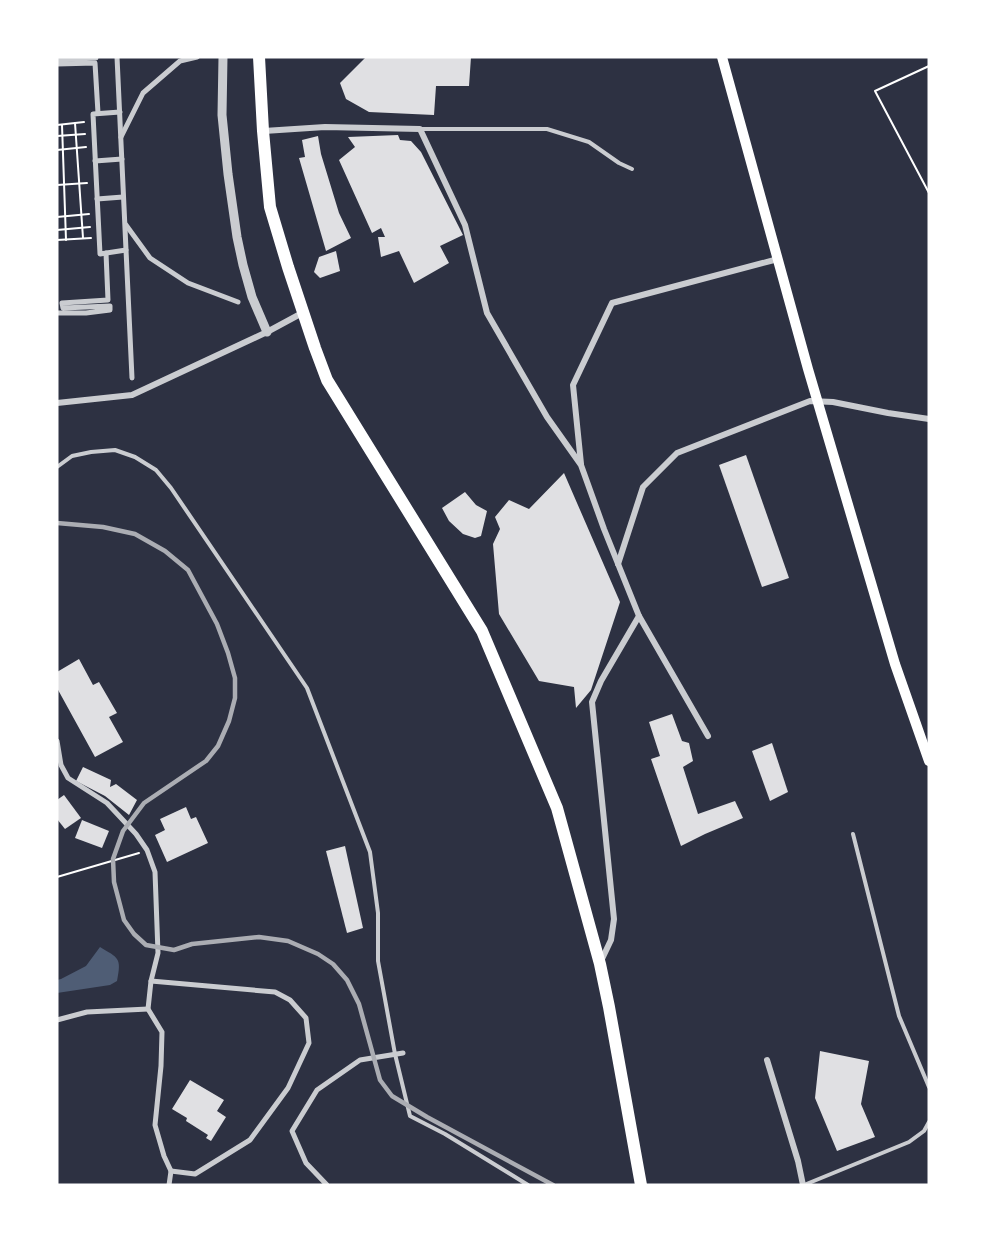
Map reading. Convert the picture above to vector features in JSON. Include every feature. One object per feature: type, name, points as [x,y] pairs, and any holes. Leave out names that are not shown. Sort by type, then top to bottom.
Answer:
[{"type":"main road","points":[[259,57],[262,131],[270,207],[327,380],[483,631],[557,808],[600,964],[641,1185]]},
{"type":"main road","points":[[722,57],[818,402],[895,664],[929,761]]},
{"type":"street","points":[[57,62],[96,57]]},
{"type":"street","points":[[117,57],[132,378]]},
{"type":"street","points":[[121,138],[143,93],[180,61],[197,57]]},
{"type":"street","points":[[223,57],[222,115],[237,237],[252,297],[267,332]]},
{"type":"street","points":[[57,62],[95,63],[98,113]]},
{"type":"street","points":[[120,112],[93,114],[93,133],[100,254],[126,250]]},
{"type":"street","points":[[262,131],[325,127],[420,129],[465,225],[487,313],[547,417],[581,465]]},
{"type":"street","points":[[95,161],[122,159]]},
{"type":"street","points":[[97,199],[123,197]]},
{"type":"street","points":[[125,224],[150,258],[188,283],[238,302]]},
{"type":"street","points":[[57,313],[110,310],[110,306],[63,308],[63,303],[108,300],[106,253]]},
{"type":"street","points":[[708,736],[639,616],[618,564],[581,465],[573,385],[612,303],[778,259]]},
{"type":"street","points":[[57,403],[132,395],[267,332],[304,312]]},
{"type":"street","points":[[618,564],[643,487],[677,453],[805,403],[833,402],[929,419]]},
{"type":"street","points":[[600,964],[611,940],[614,920],[592,702],[601,681],[639,616]]},
{"type":"street","points":[[57,741],[61,765],[68,778],[107,803],[136,834],[147,850],[155,872],[158,953],[151,981],[148,1009],[162,1032],[155,1125],[171,1171],[169,1185]]},
{"type":"street","points":[[151,981],[275,992],[291,1000],[306,1018],[309,1043],[288,1088],[250,1140],[195,1174],[171,1171]]},
{"type":"street","points":[[57,1020],[87,1012],[148,1009]]},
{"type":"street","points":[[327,1185],[306,1163],[292,1131],[317,1090],[360,1060],[403,1053]]},
{"type":"street","points":[[767,1060],[804,1185]]},
{"type":"lane","points":[[420,129],[547,129],[589,142],[632,169]]},
{"type":"lane","points":[[57,467],[72,456],[115,450],[135,457],[156,470],[171,488],[307,688],[370,852],[378,913],[378,961],[395,1054],[410,1116],[445,1134],[528,1185]]},
{"type":"lane","points":[[853,834],[899,1016],[929,1087]]},
{"type":"lane","points":[[804,1185],[909,1142],[927,1130],[929,1122]]},
{"type":"path","points":[[929,66],[875,91],[929,193]]},
{"type":"path","points":[[57,125],[93,122]]},
{"type":"path","points":[[75,123],[82,238]]},
{"type":"path","points":[[62,125],[66,240]]},
{"type":"path","points":[[57,136],[93,133]]},
{"type":"path","points":[[57,150],[94,146]]},
{"type":"path","points":[[57,185],[96,182]]},
{"type":"path","points":[[57,217],[98,213]]},
{"type":"path","points":[[57,230],[99,226]]},
{"type":"path","points":[[57,240],[99,237]]},
{"type":"path","points":[[57,877],[147,850]]},
{"type":"water","points":[[100,947],[119,963],[117,981],[110,985],[57,993],[57,980],[86,966]]},
{"type":"building","points":[[366,57],[471,57],[469,86],[436,86],[434,115],[369,112],[346,99],[340,83]]},
{"type":"building","points":[[398,135],[400,140],[411,141],[421,152],[463,235],[440,246],[449,263],[414,283],[399,251],[381,257],[378,237],[385,237],[381,228],[372,233],[339,160],[355,147],[348,137]]},
{"type":"building","points":[[318,136],[321,154],[339,213],[351,238],[326,251],[299,158],[305,157],[302,140]]},
{"type":"building","points":[[336,251],[340,271],[320,278],[314,272],[319,257]]},
{"type":"building","points":[[746,455],[789,578],[762,587],[719,465]]},
{"type":"building","points":[[564,473],[620,602],[591,690],[576,708],[574,687],[539,681],[499,614],[493,544],[500,529],[495,517],[509,500],[529,509]]},
{"type":"building","points":[[465,492],[476,505],[487,511],[481,536],[475,538],[463,534],[449,521],[442,508]]},
{"type":"building","points":[[79,659],[93,685],[99,682],[117,713],[109,717],[123,742],[95,757],[57,688],[57,672]]},
{"type":"building","points":[[672,714],[682,741],[689,743],[693,761],[683,767],[698,814],[735,801],[743,818],[681,846],[651,759],[660,756],[649,722]]},
{"type":"building","points":[[772,743],[788,792],[770,801],[752,751]]},
{"type":"building","points":[[83,767],[111,780],[110,787],[116,784],[137,800],[129,815],[105,796],[76,781]]},
{"type":"building","points":[[64,795],[81,818],[65,829],[57,819],[57,800]]},
{"type":"building","points":[[186,807],[191,819],[196,817],[208,843],[167,862],[155,835],[165,830],[160,819]]},
{"type":"building","points":[[82,820],[109,831],[102,848],[75,838]]},
{"type":"building","points":[[345,846],[363,928],[347,933],[326,851]]},
{"type":"building","points":[[820,1051],[869,1061],[861,1104],[875,1137],[837,1151],[815,1098]]},
{"type":"building","points":[[190,1080],[224,1100],[217,1111],[226,1117],[211,1141],[206,1138],[208,1135],[172,1109]]},
{"type":"railway","points":[[57,523],[103,527],[135,534],[165,551],[188,570],[217,624],[235,678],[235,698],[229,721],[218,746],[206,761],[144,803],[123,831],[113,859],[114,882],[124,920],[134,934],[146,945],[174,950],[192,944],[259,937],[288,941],[318,954],[333,964],[347,980],[359,1004],[380,1080],[392,1096],[553,1185]]}]
